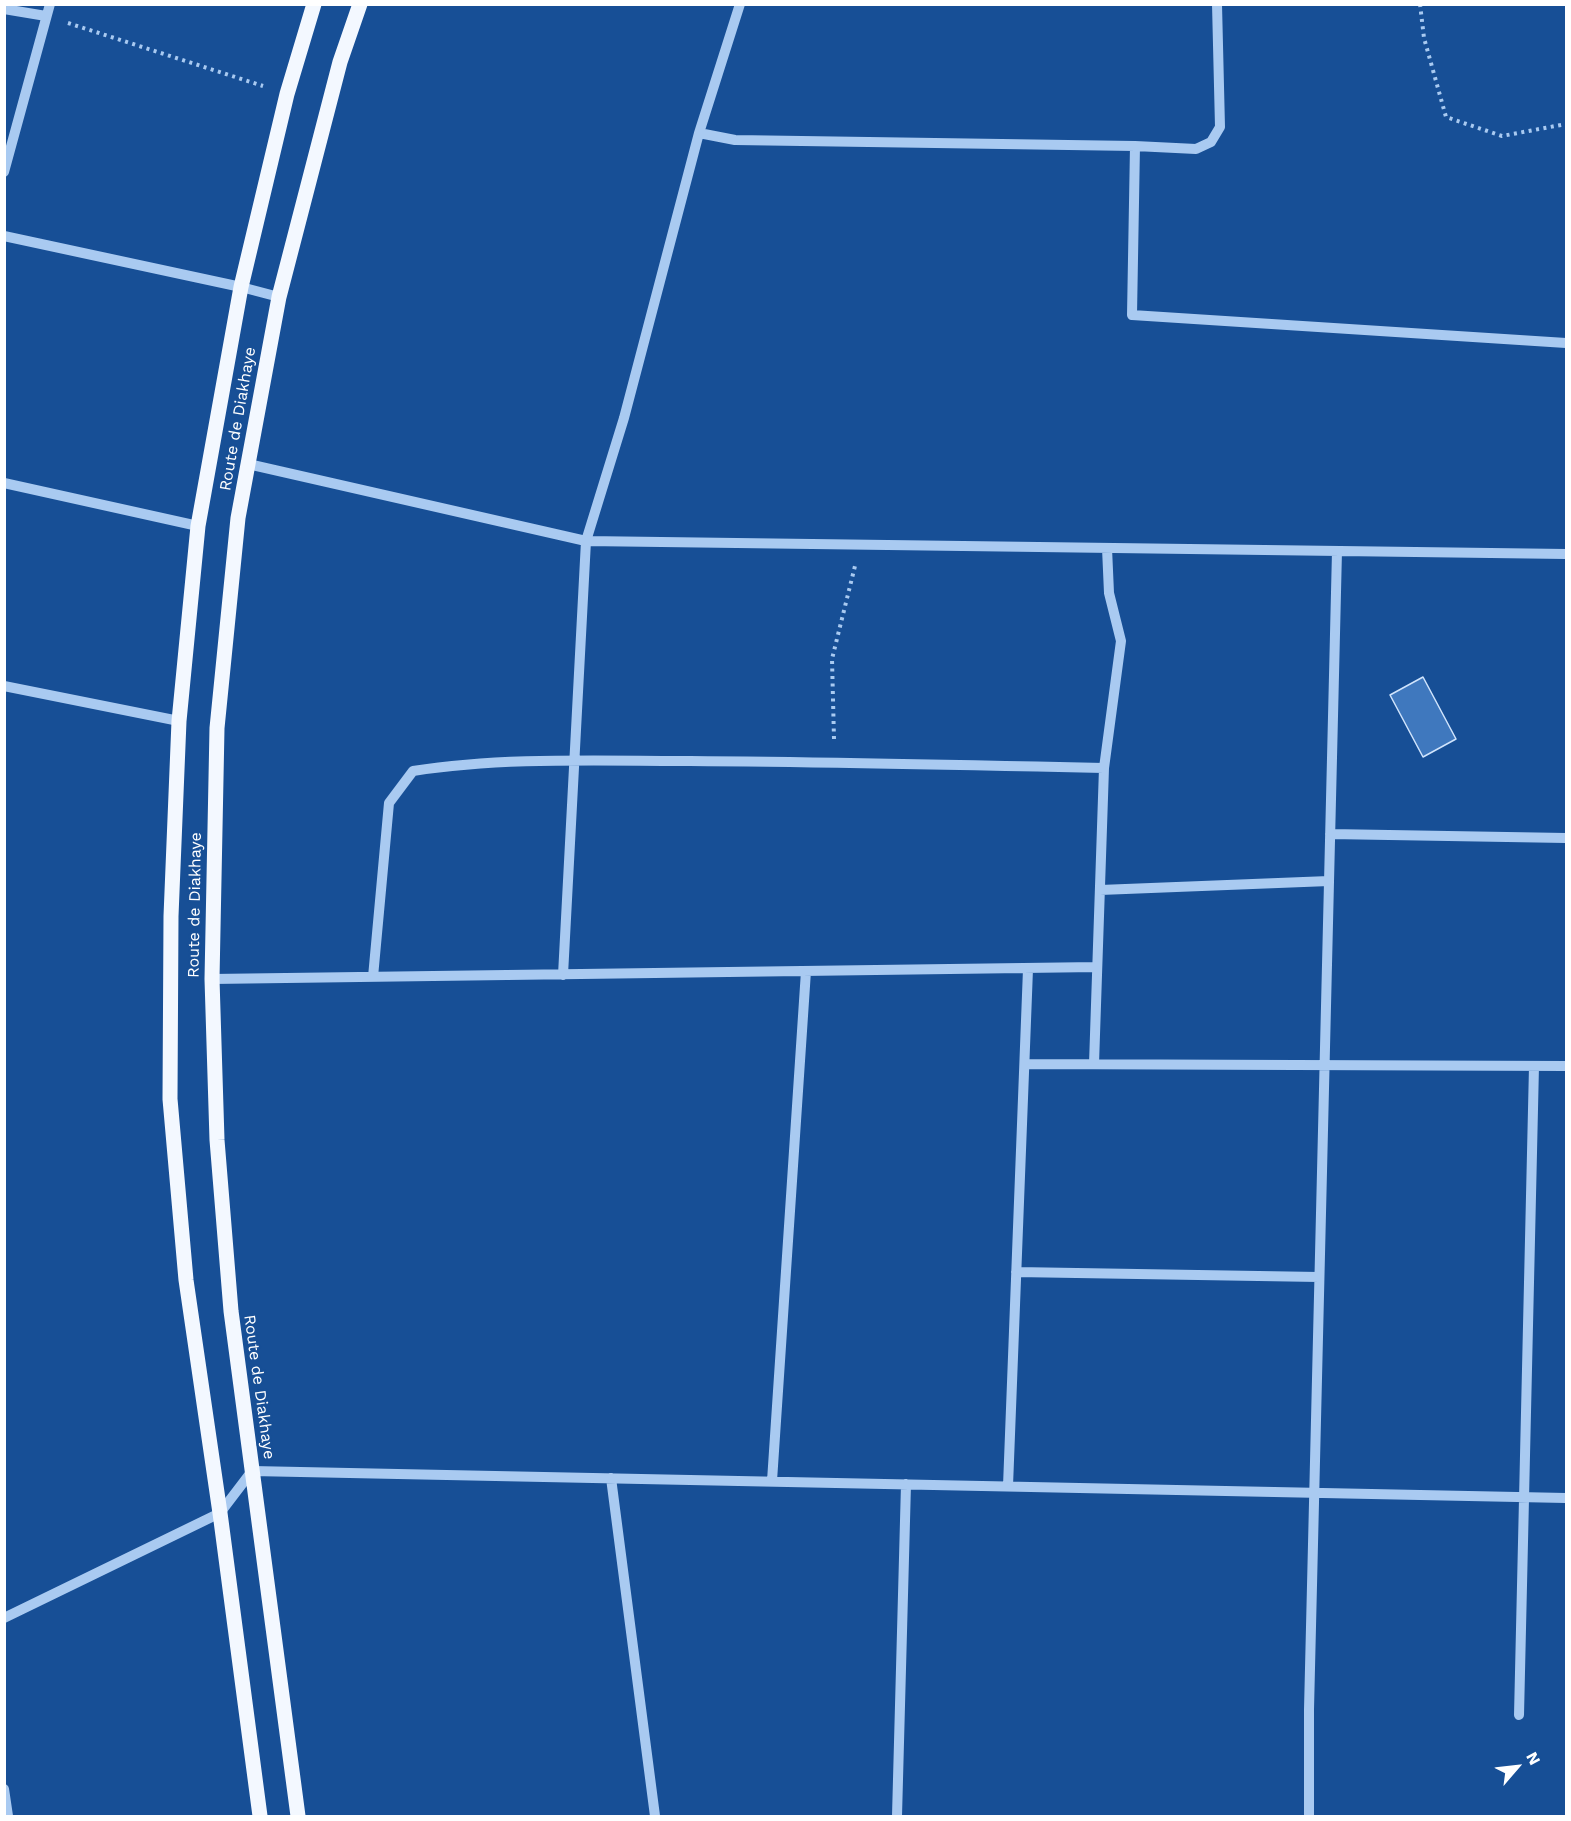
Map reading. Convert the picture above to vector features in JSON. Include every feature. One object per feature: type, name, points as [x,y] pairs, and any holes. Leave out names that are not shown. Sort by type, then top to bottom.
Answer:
[{"type":"main road","name":"Route de Diakhaye","points":[[260,1816],[186,1280],[170,1099],[171,916],[179,721],[198,526],[241,287],[287,94],[315,4]]},
{"type":"main road","name":"Route de Diakhaye","points":[[298,1816],[231,1311],[217,1140],[212,979],[217,728],[238,518],[279,297],[340,63],[360,4]]},
{"type":"street","points":[[4,172],[50,4]]},
{"type":"street","points":[[563,975],[586,541],[624,418],[699,133],[740,4]]},
{"type":"street","points":[[699,133],[735,140],[1135,146],[1196,149],[1211,142],[1220,127],[1217,4]]},
{"type":"street","points":[[4,9],[46,16]]},
{"type":"street","points":[[1135,146],[1132,315],[1566,343]]},
{"type":"street","points":[[4,236],[279,297]]},
{"type":"street","points":[[248,464],[586,541],[1566,554]]},
{"type":"street","points":[[4,483],[198,526]]},
{"type":"street","points":[[1094,1064],[1104,768],[1121,641],[1109,593],[1107,548]]},
{"type":"street","points":[[1309,1816],[1314,1492],[1337,551]]},
{"type":"street","points":[[4,686],[179,721]]},
{"type":"street","points":[[373,977],[389,803],[413,771],[450,765],[574,761],[834,762],[1104,768]]},
{"type":"street","points":[[1330,834],[1566,838]]},
{"type":"street","points":[[1100,890],[1329,881]]},
{"type":"street","points":[[212,979],[1028,969],[1097,966]]},
{"type":"street","points":[[1008,1486],[1028,969]]},
{"type":"street","points":[[772,1481],[806,971]]},
{"type":"street","points":[[1025,1064],[1566,1066]]},
{"type":"street","points":[[1519,1715],[1534,1066]]},
{"type":"street","points":[[1016,1272],[1319,1277]]},
{"type":"street","points":[[4,1618],[220,1514],[252,1471],[1566,1498]]},
{"type":"street","points":[[611,1478],[655,1816]]},
{"type":"street","points":[[897,1816],[906,1484]]},
{"type":"street","points":[[4,1789],[9,1816]]},
{"type":"path","points":[[1420,4],[1424,38],[1446,117],[1502,136],[1566,124]]},
{"type":"path","points":[[46,16],[287,94]]},
{"type":"path","points":[[834,762],[832,659],[860,545]]},
{"type":"building","points":[[1423,677],[1456,739],[1423,757],[1390,695]]}]
